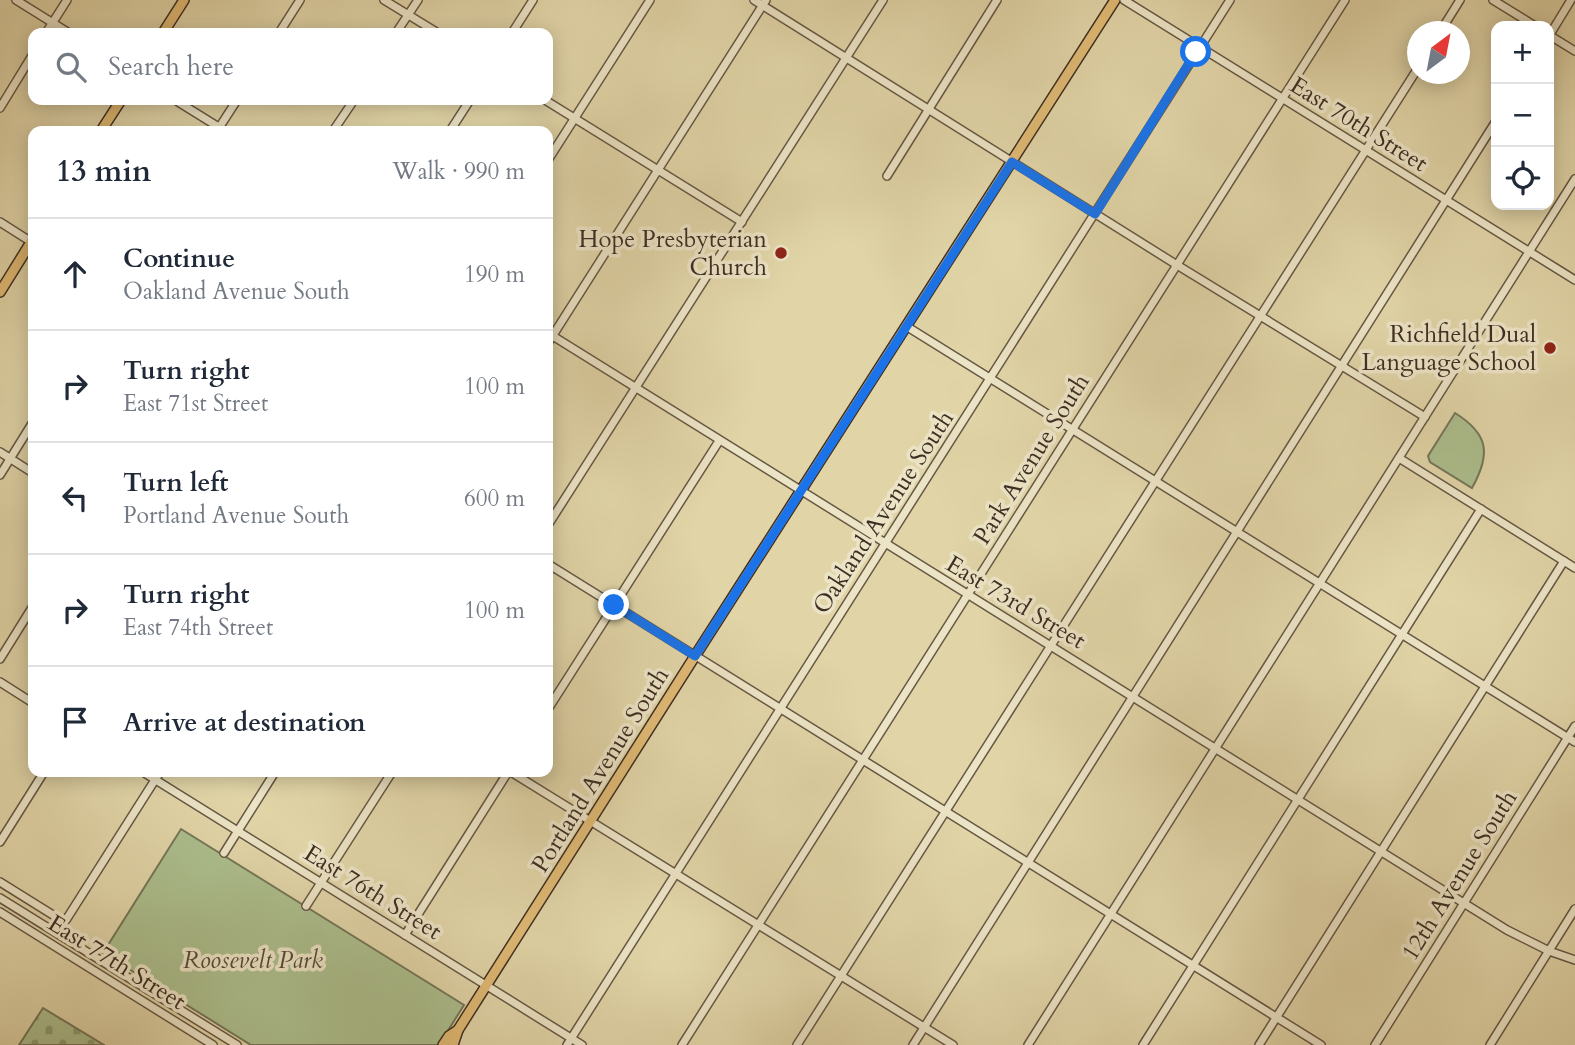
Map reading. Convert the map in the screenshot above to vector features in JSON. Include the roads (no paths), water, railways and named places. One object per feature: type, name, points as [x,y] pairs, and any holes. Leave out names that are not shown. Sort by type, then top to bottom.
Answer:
[{"type":"main road","points":[[166,28],[184,0]]},
{"type":"main road","name":"Portland Avenue South","points":[[453,1045],[458,1030],[591,820],[1115,0]]},
{"type":"main road","points":[[104,126],[118,105]]},
{"type":"main road","points":[[0,292],[28,249]]},
{"type":"main road","name":"Portland Avenue South","points":[[443,1045],[449,1036],[458,1030]]},
{"type":"street","points":[[16,0],[61,28]]},
{"type":"street","points":[[50,28],[67,0]]},
{"type":"street","points":[[282,28],[300,0]]},
{"type":"street","points":[[384,0],[430,28]]},
{"type":"street","points":[[400,28],[418,0]]},
{"type":"street","points":[[515,28],[533,0]]},
{"type":"street","points":[[553,152],[650,0]]},
{"type":"street","points":[[754,0],[764,3],[846,58],[1095,214],[1425,417]]},
{"type":"street","points":[[553,517],[883,0]]},
{"type":"street","points":[[887,176],[997,0]]},
{"type":"street","name":"East 70th Street","points":[[1124,0],[1575,281]]},
{"type":"street","name":"Oakland Avenue South","points":[[569,1042],[1230,0]]},
{"type":"street","name":"Park Avenue South","points":[[682,1045],[1345,0]]},
{"type":"street","points":[[1447,21],[1460,0]]},
{"type":"street","points":[[1493,0],[1527,21]]},
{"type":"street","points":[[1554,28],[1571,0]]},
{"type":"street","points":[[553,331],[764,3]]},
{"type":"street","points":[[1554,39],[1575,51]]},
{"type":"street","points":[[0,108],[28,62]]},
{"type":"street","points":[[797,1045],[1408,84]]},
{"type":"street","points":[[182,105],[214,126]]},
{"type":"street","points":[[222,126],[234,105]]},
{"type":"street","points":[[336,126],[351,105]]},
{"type":"street","points":[[453,126],[467,105]]},
{"type":"street","points":[[553,105],[741,222]]},
{"type":"street","points":[[913,1045],[1491,129]]},
{"type":"street","points":[[1028,1045],[1575,179]]},
{"type":"street","points":[[0,222],[28,238]]},
{"type":"street","points":[[906,326],[1571,740]]},
{"type":"street","name":"East 73rd Street","points":[[553,339],[1528,942],[1575,960]]},
{"type":"street","points":[[0,475],[28,430]]},
{"type":"street","points":[[553,701],[719,441]]},
{"type":"street","points":[[0,452],[28,470]]},
{"type":"street","points":[[1399,458],[1575,568]]},
{"type":"street","points":[[1143,1045],[1481,509]]},
{"type":"street","points":[[1259,1045],[1564,561]]},
{"type":"street","points":[[553,567],[1321,1045]]},
{"type":"street","points":[[0,659],[28,614]]},
{"type":"street","points":[[0,682],[28,700]]},
{"type":"street","name":"12th Avenue South","points":[[1375,1045],[1571,740],[1575,726]]},
{"type":"street","points":[[0,842],[41,777]]},
{"type":"street","name":"East 76th Street","points":[[152,777],[487,986],[569,1042],[582,1045]]},
{"type":"street","points":[[224,853],[272,777]]},
{"type":"street","points":[[306,906],[389,777]]},
{"type":"street","points":[[405,935],[506,777]]},
{"type":"street","points":[[518,777],[953,1045]]},
{"type":"street","points":[[0,882],[61,920],[66,920],[155,779]]},
{"type":"street","name":"East 77th Street","points":[[0,898],[237,1045]]},
{"type":"street","points":[[1490,1045],[1575,909]]},
{"type":"street","name":"East 77th Street","points":[[0,912],[213,1045]]},
{"type":"place","name":"Hope Presbyterian Church","points":[[781,253]]},
{"type":"place","name":"Richfield Dual Language School","points":[[1550,348]]},
{"type":"park label","name":"Roosevelt Park","points":[[253,960]]}]
